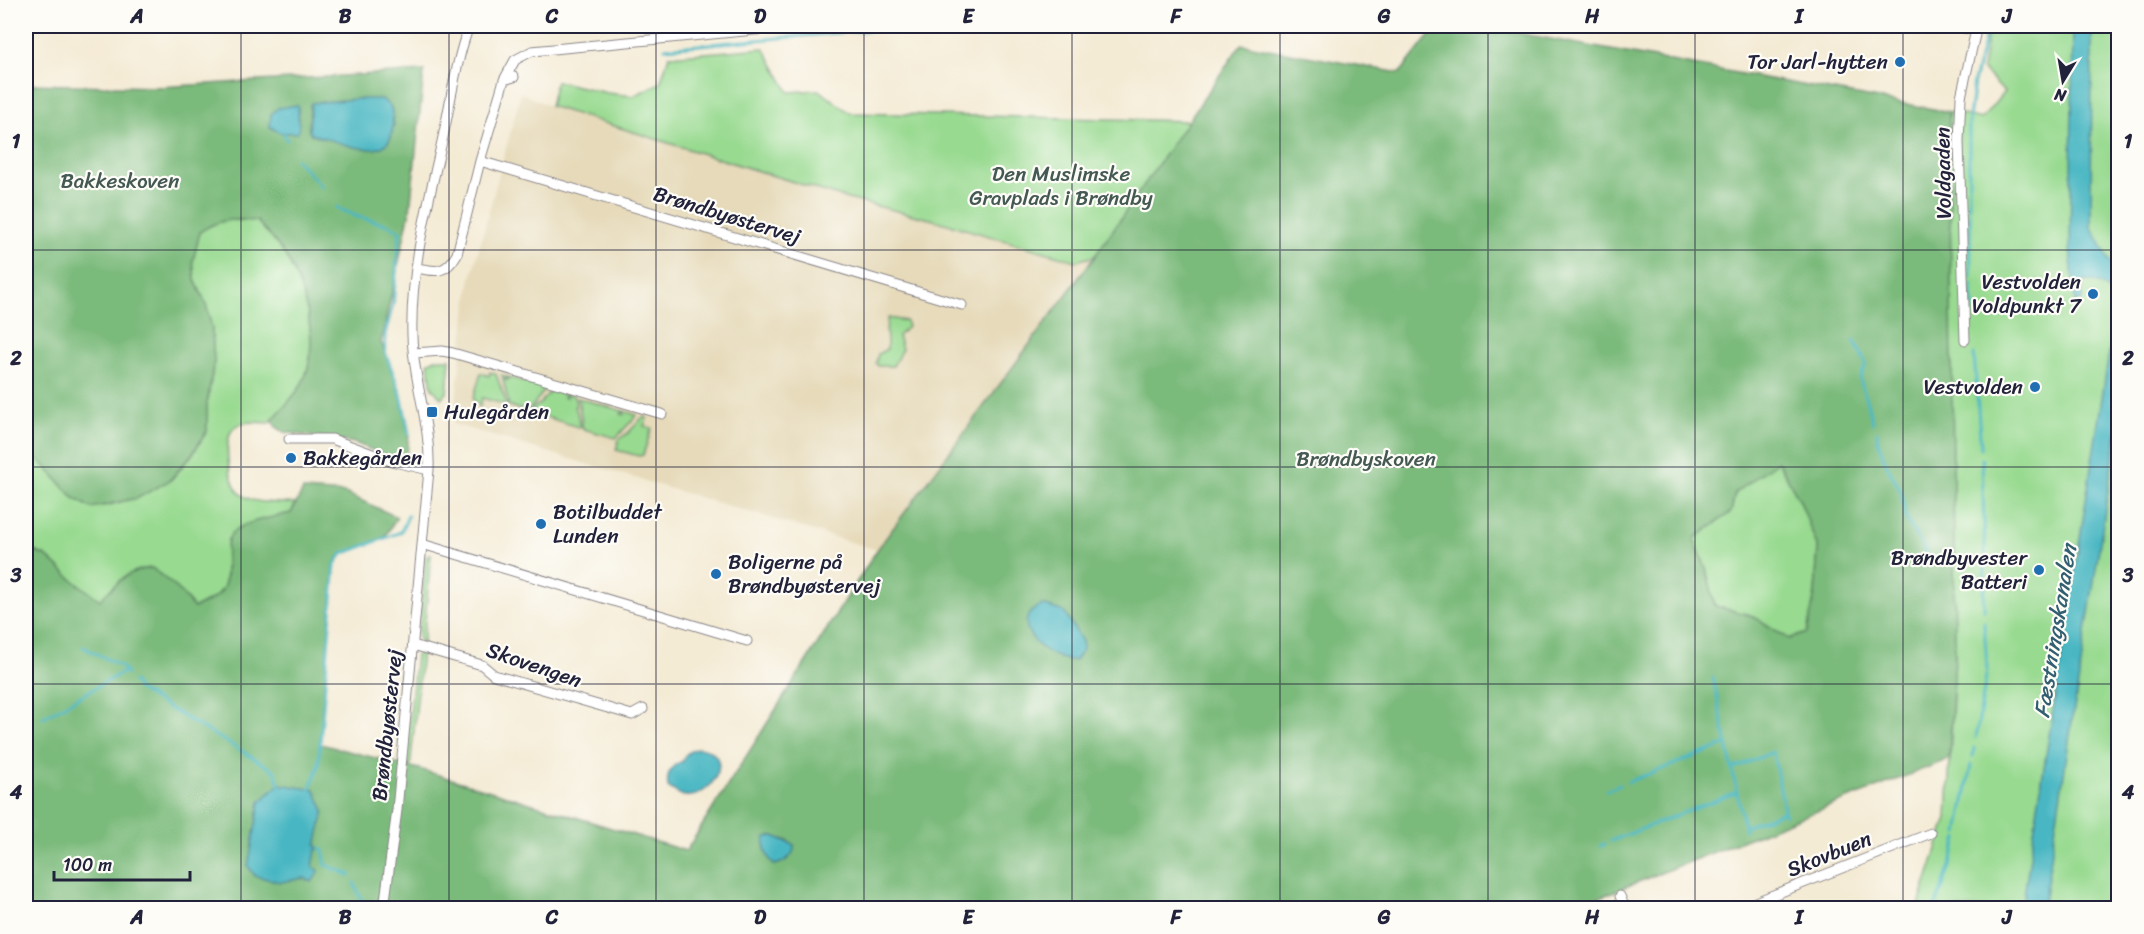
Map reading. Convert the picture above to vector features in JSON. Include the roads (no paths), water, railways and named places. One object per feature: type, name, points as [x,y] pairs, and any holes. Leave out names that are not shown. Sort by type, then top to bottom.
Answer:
[{"type":"street","name":"Brøndbyøstervej","points":[[384,909],[397,810],[429,470],[428,428],[414,353],[412,295],[461,52],[469,26]]},
{"type":"street","points":[[417,268],[440,271],[453,261],[459,247],[480,161],[515,60],[532,51],[797,26]]},
{"type":"street","name":"Voldgaden","points":[[1953,26],[1976,30],[1961,97],[1959,141],[1965,340]]},
{"type":"street","name":"Brøndbyøstervej","points":[[480,161],[962,305]]},
{"type":"street","points":[[414,353],[453,352],[662,414]]},
{"type":"street","points":[[289,439],[332,438],[391,461],[429,470]]},
{"type":"street","points":[[422,544],[747,641]]},
{"type":"street","name":"Skovengen","points":[[413,645],[482,665],[494,675],[632,715],[643,709]]},
{"type":"street","name":"Skovbuen","points":[[1740,909],[1931,833]]},
{"type":"street","points":[[1620,896],[1625,909]]},
{"type":"water","points":[[2073,26],[2092,26],[2091,226],[2118,273],[2118,427],[2043,908],[2022,908],[2117,302],[2103,286],[2094,281],[2088,281],[2082,282],[2082,300],[2075,303],[2070,248]]},
{"type":"water","points":[[382,99],[391,107],[393,128],[389,140],[381,147],[370,149],[356,147],[311,134],[309,131],[311,103]]},
{"type":"water","points":[[297,105],[299,131],[297,133],[280,133],[270,127],[271,114],[278,108]]},
{"type":"water","points":[[1043,605],[1064,612],[1082,641],[1083,649],[1075,660],[1052,655],[1033,639],[1027,620],[1031,612]]},
{"type":"water","points":[[698,748],[710,751],[717,758],[719,766],[717,775],[704,791],[695,795],[678,794],[668,787],[668,774],[675,765],[683,761],[690,751]]},
{"type":"water","points":[[279,784],[315,790],[324,811],[316,846],[320,848],[316,850],[313,867],[319,871],[312,882],[304,878],[281,882],[255,876],[248,866],[260,802]]},
{"type":"water","points":[[774,836],[794,845],[794,849],[788,858],[774,865],[767,855],[765,844],[766,837]]},
{"type":"waterway","points":[[665,48],[915,26]]},
{"type":"waterway","points":[[1425,26],[1435,26]]},
{"type":"waterway","points":[[1969,209],[1969,118],[1974,82],[1988,26]]},
{"type":"waterway","points":[[284,134],[287,140]]},
{"type":"waterway","points":[[296,159],[322,187]]},
{"type":"waterway","points":[[337,207],[355,216],[389,225],[400,231],[393,304],[385,334],[385,352],[401,394],[409,434]]},
{"type":"waterway","points":[[1970,213],[1971,276]]},
{"type":"waterway","points":[[1972,284],[1973,310]]},
{"type":"waterway","points":[[1854,340],[1866,364],[1860,379],[1873,423]]},
{"type":"waterway","points":[[1974,355],[1981,449]]},
{"type":"waterway","points":[[1877,432],[1886,464],[1901,491],[1906,519],[1928,556]]},
{"type":"waterway","points":[[1982,459],[1985,554]]},
{"type":"waterway","points":[[310,789],[318,767],[335,564],[342,554],[401,532],[408,516]]},
{"type":"waterway","points":[[1984,610],[1985,562]]},
{"type":"waterway","points":[[1976,738],[1987,670],[1984,622]]},
{"type":"waterway","points":[[83,647],[121,666],[127,674]]},
{"type":"waterway","points":[[42,718],[125,671]]},
{"type":"waterway","points":[[1713,678],[1745,830]]},
{"type":"waterway","points":[[133,682],[139,690],[275,771],[279,784]]},
{"type":"waterway","points":[[1628,782],[1727,744]]},
{"type":"waterway","points":[[1973,756],[1974,748]]},
{"type":"waterway","points":[[1732,769],[1773,752],[1785,815]]},
{"type":"waterway","points":[[1958,833],[1971,765]]},
{"type":"waterway","points":[[1606,791],[1620,785]]},
{"type":"waterway","points":[[1611,841],[1737,792]]},
{"type":"waterway","points":[[1744,827],[1784,811]]},
{"type":"waterway","points":[[1935,908],[1958,838]]},
{"type":"waterway","points":[[1600,846],[1605,844]]},
{"type":"waterway","points":[[320,848],[323,851],[326,865],[350,875]]},
{"type":"waterway","points":[[354,883],[365,908]]},
{"type":"place","name":"Tor Jarl-hytten","points":[[1900,62]]},
{"type":"place","name":"Vestvolden Voldpunkt 7","points":[[2093,294]]},
{"type":"place","name":"Vestvolden","points":[[2035,387]]},
{"type":"place","name":"Hulegården","points":[[432,412]]},
{"type":"place","name":"Bakkegården","points":[[291,458]]},
{"type":"place","name":"Botilbuddet Lunden","points":[[541,524]]},
{"type":"place","name":"Brøndbyvester Batteri","points":[[2039,570]]},
{"type":"place","name":"Boligerne på Brøndbyøstervej","points":[[716,574]]},
{"type":"park label","name":"Bakkeskoven","points":[[120,181]]},
{"type":"park label","name":"Den Muslimske Gravplads i Brøndby","points":[[1061,186]]},
{"type":"park label","name":"Brøndbyskoven","points":[[1366,459]]},
{"type":"water label","name":"Fæstningskanalen","points":[[2055,631]]}]
